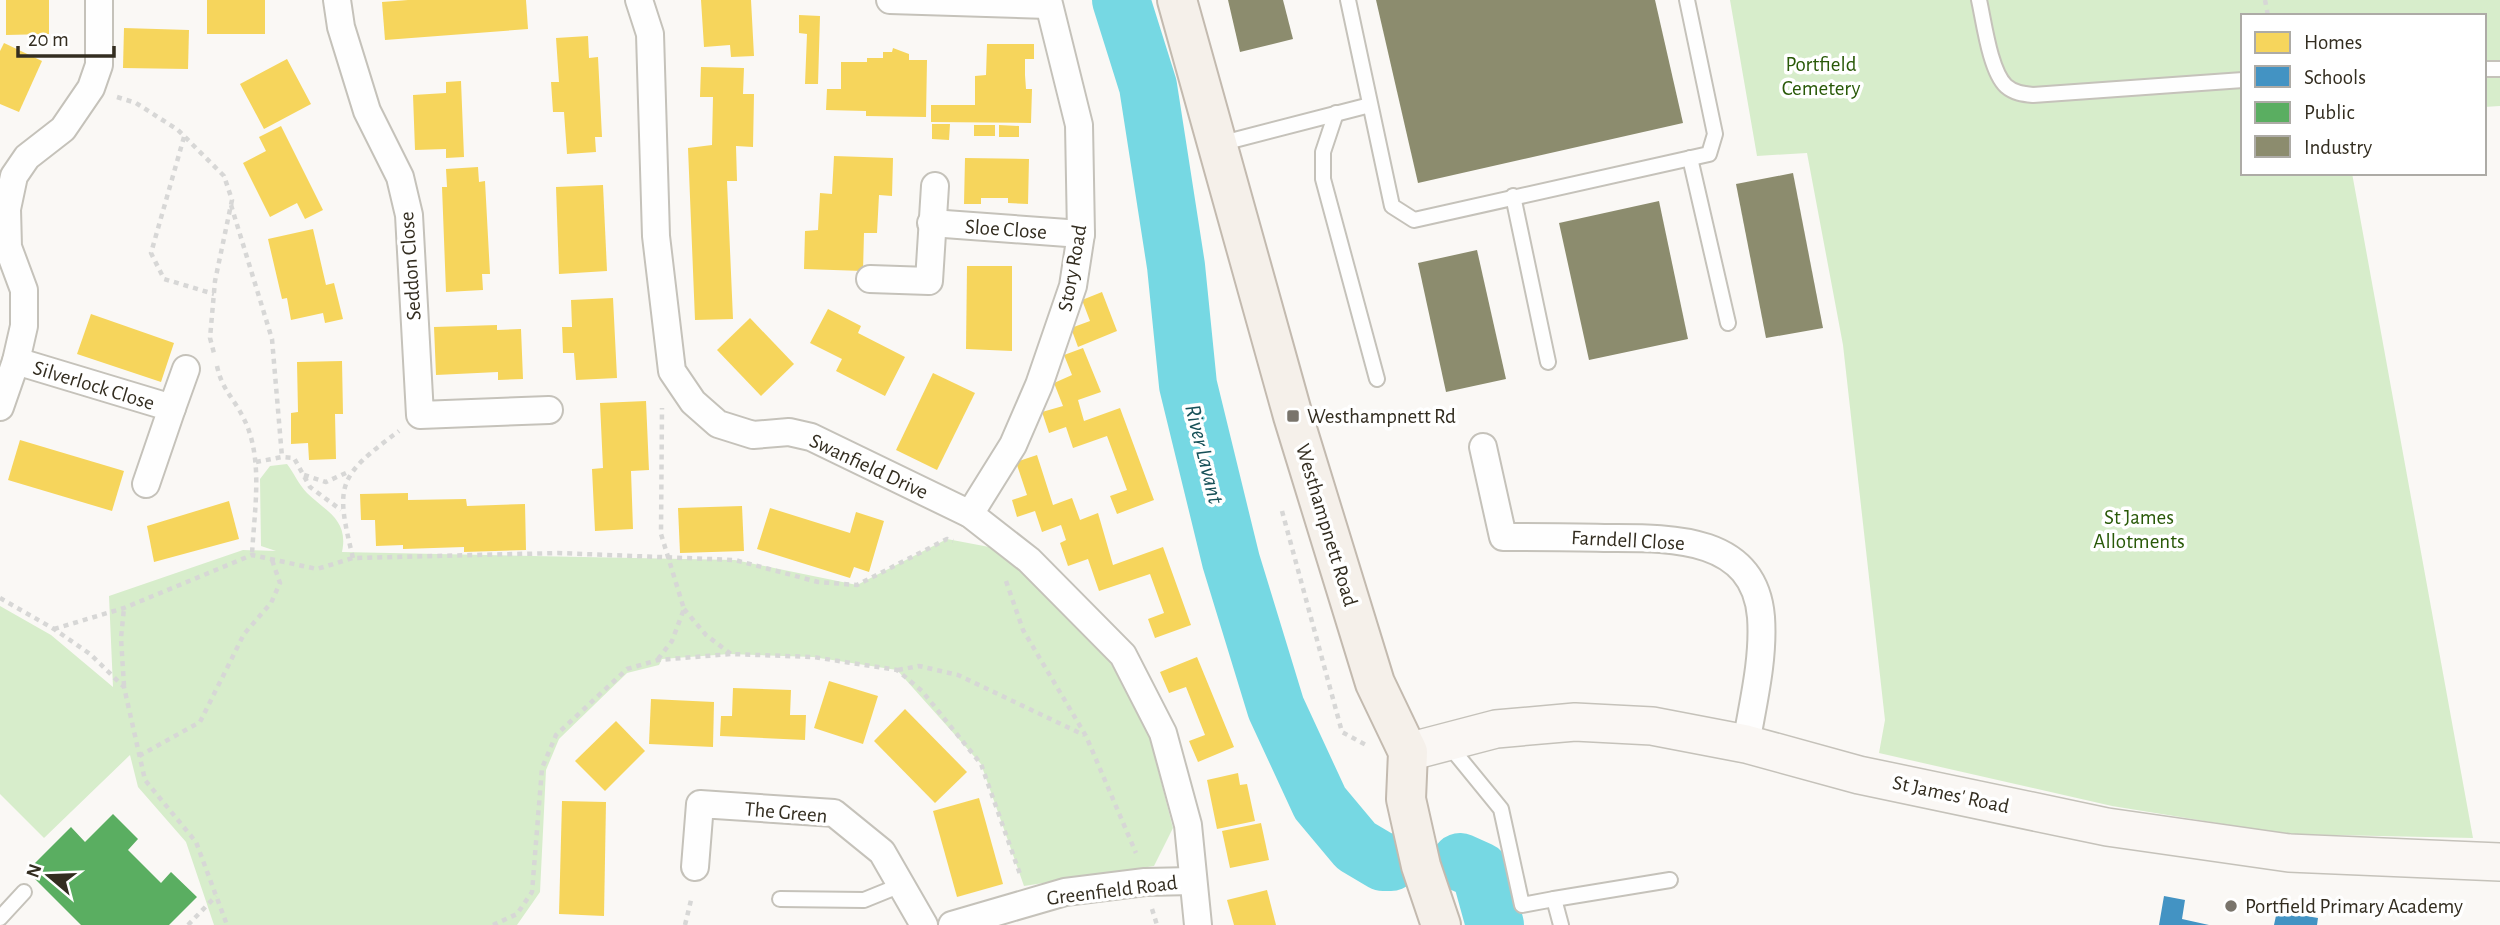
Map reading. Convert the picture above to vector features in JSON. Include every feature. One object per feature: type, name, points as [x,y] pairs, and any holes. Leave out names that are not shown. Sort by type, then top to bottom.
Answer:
[{"type":"main road","name":"Westhampnett Road","points":[[1177,0],[1293,415],[1375,683],[1408,752],[1406,799],[1421,866],[1441,925]]},
{"type":"street","points":[[0,407],[16,361],[24,326],[24,290],[8,247],[3,209],[14,176],[27,157],[63,129],[91,88],[99,65],[99,0]]},
{"type":"street","name":"Seddon Close","points":[[337,0],[341,27],[367,111],[400,177],[409,215],[420,415]]},
{"type":"street","name":"Swanfield Drive","points":[[639,0],[650,34],[656,236],[672,371],[693,402],[719,424],[753,435],[789,432],[811,437],[970,514],[1037,568],[1123,655],[1163,733],[1188,825],[1198,925]]},
{"type":"street","points":[[890,0],[1048,2]]},
{"type":"street","name":"Story Road","points":[[970,514],[1013,445],[1039,385],[1073,286],[1081,234],[1079,125],[1063,50],[1048,2]]},
{"type":"street","points":[[870,279],[929,281],[935,186]]},
{"type":"street","name":"Sloe Close","points":[[931,223],[1081,234]]},
{"type":"street","name":"Silverlock Close","points":[[16,361],[172,408]]},
{"type":"street","name":"Silverlock Close","points":[[146,484],[186,369]]},
{"type":"street","points":[[420,415],[549,410]]},
{"type":"street","name":"Farndell Close","points":[[1483,447],[1503,537],[1649,538],[1689,542],[1720,553],[1749,578],[1761,615],[1761,641],[1746,744]]},
{"type":"street","name":"St James' Road","points":[[1408,752],[1496,729],[1575,722],[1651,726],[1746,744],[1859,775],[2107,827],[2288,853],[2500,862]]},
{"type":"street","name":"The Green","points":[[695,867],[699,804],[834,813],[882,852],[924,925]]},
{"type":"street","name":"Greenfield Road","points":[[952,925],[1065,892],[1145,882],[1193,881]]},
{"type":"lane","points":[[1348,0],[1392,206],[1414,220],[1709,154],[1715,134],[1687,0]]},
{"type":"lane","points":[[1979,0],[2000,77],[2006,86],[2019,93],[2033,95],[2241,80]]},
{"type":"lane","points":[[1217,145],[1370,105]]},
{"type":"lane","points":[[1336,113],[1323,152],[1322,179],[1377,379]]},
{"type":"lane","points":[[1690,158],[1728,323]]},
{"type":"lane","points":[[1513,196],[1548,362]]},
{"type":"lane","points":[[1446,742],[1501,810],[1521,905],[1670,880]]},
{"type":"lane","points":[[780,899],[864,900],[901,885]]},
{"type":"lane","points":[[0,918],[24,892]]},
{"type":"lane","points":[[1555,899],[1562,925]]},
{"type":"path","points":[[91,88],[136,103],[184,136],[224,176],[272,339],[282,457]]},
{"type":"path","points":[[184,136],[150,253],[164,279],[214,294]]},
{"type":"path","points":[[231,205],[214,294],[211,338],[221,386],[245,420],[256,462],[252,555]]},
{"type":"path","points":[[672,371],[662,400],[661,534],[684,609],[706,635],[732,654]]},
{"type":"path","points":[[304,475],[326,482],[349,472],[366,455],[420,415]]},
{"type":"path","points":[[256,462],[282,457],[294,458],[310,487],[341,510]]},
{"type":"path","points":[[349,472],[341,510],[353,558]]},
{"type":"path","points":[[54,629],[124,608],[252,555],[317,569],[353,558],[558,553],[735,560],[818,582],[857,585],[947,539],[960,542]]},
{"type":"path","points":[[139,756],[200,722],[244,634],[271,603],[280,583],[272,560]]},
{"type":"path","points":[[1005,577],[1023,630],[1087,736],[1130,833],[1157,925]]},
{"type":"path","points":[[0,598],[54,629],[90,654],[124,687]]},
{"type":"path","points":[[124,608],[121,638],[124,687],[145,780],[196,842],[226,925]]},
{"type":"path","points":[[658,660],[672,641],[684,609]]},
{"type":"path","points":[[493,925],[517,914],[532,892],[542,768],[556,734],[627,669],[658,660],[732,654],[813,657],[897,670],[919,666],[958,675],[1087,736]]},
{"type":"path","points":[[897,670],[922,691],[981,764],[1029,901]]},
{"type":"path","points":[[188,925],[216,896]]},
{"type":"green space","name":"St James Allotments","points":[[1730,0],[2500,0],[2500,106],[2486,107],[2486,14],[2241,14],[2241,175],[2352,175],[2473,838],[2285,834],[2112,806],[1879,753],[1885,720],[1843,345],[1807,153],[1757,156]]},
{"type":"green space","points":[[287,464],[304,490],[339,524],[342,531],[342,552],[735,560],[857,585],[947,539],[1005,550],[1110,662],[1148,731],[1173,828],[1154,866],[1024,886],[981,764],[897,670],[813,657],[729,654],[662,659],[659,665],[627,673],[559,739],[546,770],[540,892],[517,925],[214,925],[186,842],[138,787],[130,755],[44,838],[0,794],[0,606],[51,635],[113,687],[109,596],[243,550],[276,551],[261,546],[260,479],[270,466]]},
{"type":"building: Homes","points":[[6,0],[49,0],[49,34],[6,35]]},
{"type":"building: Homes","points":[[207,0],[265,0],[265,34],[207,34]]},
{"type":"building: Homes","points":[[526,0],[528,29],[385,40],[382,2]]},
{"type":"building: Homes","points":[[701,0],[751,0],[754,56],[731,57],[730,45],[704,47]]},
{"type":"building: Homes","points":[[799,15],[820,16],[818,84],[805,84],[807,34],[799,33]]},
{"type":"building: Homes","points":[[124,28],[189,30],[188,69],[123,68]]},
{"type":"building: Homes","points":[[588,36],[589,58],[598,57],[602,137],[595,137],[596,152],[567,154],[564,112],[553,112],[551,82],[559,82],[556,38]]},
{"type":"building: Homes","points":[[4,43],[42,61],[19,112],[0,104],[0,51]]},
{"type":"building: Homes","points":[[987,44],[1034,44],[1034,59],[1025,59],[1026,89],[1032,89],[1031,123],[931,122],[931,105],[975,105],[975,76],[986,75]]},
{"type":"building: Homes","points":[[893,48],[909,54],[909,60],[927,60],[926,117],[866,116],[866,111],[826,110],[827,89],[841,89],[841,62],[867,62],[867,58],[883,58],[883,52],[892,52]]},
{"type":"building: Homes","points":[[287,59],[311,104],[264,129],[240,84]]},
{"type":"building: Homes","points":[[701,67],[744,68],[743,94],[754,94],[753,147],[736,146],[737,181],[727,181],[733,319],[695,320],[688,148],[712,145],[713,97],[700,97]]},
{"type":"building: Homes","points":[[461,81],[464,157],[446,158],[446,149],[415,150],[413,95],[446,93],[446,82]]},
{"type":"building: Homes","points":[[932,124],[950,124],[949,140],[932,139]]},
{"type":"building: Homes","points":[[974,125],[995,125],[995,136],[974,136]]},
{"type":"building: Homes","points":[[999,125],[1019,126],[1019,137],[999,137]]},
{"type":"building: Homes","points":[[281,126],[323,210],[305,219],[297,203],[270,217],[243,163],[266,151],[259,137]]},
{"type":"building: Homes","points":[[834,156],[893,158],[892,196],[879,195],[877,233],[864,233],[863,271],[804,269],[805,231],[818,230],[820,193],[832,194]]},
{"type":"building: Homes","points":[[965,158],[1029,159],[1028,204],[1008,203],[1008,198],[981,198],[981,204],[964,204]]},
{"type":"building: Homes","points":[[478,167],[479,182],[485,181],[490,274],[482,274],[483,290],[446,292],[442,187],[447,187],[446,169]]},
{"type":"building: Homes","points":[[603,185],[607,271],[559,274],[556,187]]},
{"type":"building: Homes","points":[[313,229],[326,285],[334,283],[343,319],[325,323],[323,313],[291,320],[287,298],[282,299],[268,239]]},
{"type":"building: Homes","points":[[967,266],[1012,266],[1012,351],[966,349]]},
{"type":"building: Homes","points":[[1102,292],[1117,331],[1078,347],[1071,328],[1090,321],[1082,300]]},
{"type":"building: Homes","points":[[613,298],[617,378],[576,380],[574,353],[563,353],[562,327],[572,327],[571,300]]},
{"type":"building: Homes","points":[[828,309],[861,326],[858,333],[905,357],[885,396],[836,371],[842,359],[810,343]]},
{"type":"building: Homes","points":[[91,314],[174,343],[161,382],[77,354]]},
{"type":"building: Homes","points":[[750,318],[794,364],[761,396],[717,350]]},
{"type":"building: Homes","points":[[497,325],[497,330],[521,329],[523,379],[498,380],[498,372],[436,375],[434,327]]},
{"type":"building: Homes","points":[[1083,348],[1101,392],[1078,400],[1084,421],[1120,408],[1154,500],[1117,514],[1110,496],[1127,490],[1107,436],[1073,448],[1066,427],[1049,433],[1042,412],[1063,406],[1054,383],[1072,375],[1064,355]]},
{"type":"building: Homes","points":[[342,361],[343,414],[335,414],[336,459],[309,460],[308,443],[291,444],[291,413],[298,412],[297,362]]},
{"type":"building: Homes","points":[[933,373],[975,393],[937,470],[896,450]]},
{"type":"building: Homes","points":[[646,401],[649,470],[631,471],[633,529],[595,531],[592,469],[603,468],[600,403]]},
{"type":"building: Homes","points":[[20,440],[124,471],[112,511],[8,480]]},
{"type":"building: Homes","points":[[1037,455],[1053,505],[1072,498],[1080,520],[1098,513],[1113,565],[1163,547],[1191,625],[1155,638],[1148,619],[1164,613],[1150,574],[1099,591],[1088,559],[1068,566],[1060,543],[1066,540],[1061,525],[1042,532],[1035,511],[1017,517],[1012,500],[1027,495],[1016,462]]},
{"type":"building: Homes","points":[[408,493],[408,500],[466,499],[467,506],[525,504],[526,550],[464,552],[464,547],[403,549],[403,545],[376,546],[375,520],[361,520],[360,494]]},
{"type":"building: Homes","points":[[229,501],[239,539],[154,562],[147,526]]},
{"type":"building: Homes","points":[[742,506],[744,551],[680,553],[678,508]]},
{"type":"building: Homes","points":[[770,508],[850,533],[856,512],[884,521],[869,572],[854,567],[850,578],[757,549]]},
{"type":"building: Homes","points":[[1197,657],[1234,747],[1198,762],[1189,741],[1205,735],[1186,687],[1169,693],[1160,672]]},
{"type":"building: Homes","points":[[829,681],[878,696],[863,744],[814,728]]},
{"type":"building: Homes","points":[[733,688],[791,690],[790,715],[806,715],[805,740],[720,736],[721,716],[732,716]]},
{"type":"building: Homes","points":[[651,699],[714,702],[713,747],[649,744]]},
{"type":"building: Homes","points":[[905,709],[967,772],[935,803],[874,741]]},
{"type":"building: Homes","points":[[616,721],[645,751],[605,791],[575,761]]},
{"type":"building: Homes","points":[[1238,773],[1240,785],[1247,784],[1255,821],[1217,829],[1207,780]]},
{"type":"building: Homes","points":[[979,798],[1003,884],[957,897],[933,811]]},
{"type":"building: Homes","points":[[562,801],[606,802],[604,916],[559,914]]},
{"type":"building: Homes","points":[[1261,823],[1269,860],[1230,868],[1222,831]]},
{"type":"building: Homes","points":[[1267,890],[1276,925],[1234,925],[1227,900]]},
{"type":"building: Schools","points":[[2164,896],[2185,900],[2182,919],[2209,925],[2159,925]]},
{"type":"building: Schools","points":[[2277,911],[2318,918],[2317,925],[2274,925]]},
{"type":"building: Public","points":[[113,814],[138,839],[128,850],[161,883],[171,872],[197,897],[169,925],[81,925],[27,871],[71,827],[85,842]]},
{"type":"building: Industry","points":[[1228,0],[1283,0],[1293,39],[1240,52]]},
{"type":"building: Industry","points":[[1376,0],[1655,0],[1683,123],[1418,183]]},
{"type":"building: Industry","points":[[1793,173],[1823,328],[1766,338],[1736,184]]},
{"type":"building: Industry","points":[[1659,201],[1688,339],[1589,360],[1559,223]]},
{"type":"building: Industry","points":[[1477,250],[1506,379],[1446,392],[1418,263]]},
{"type":"waterway","name":"River Lavant","points":[[1121,0],[1148,86],[1176,266],[1188,385],[1231,561],[1276,708],[1320,803],[1356,846],[1383,862],[1391,862]]},
{"type":"waterway","name":"River Lavant","points":[[1460,862],[1480,871],[1495,925]]},
{"type":"place","name":"Westhampnett Rd","points":[[1293,416]]},
{"type":"place","name":"Portfield Primary Academy","points":[[2231,906]]},
{"type":"park label","name":"Portfield Cemetery","points":[[1821,76]]}]
